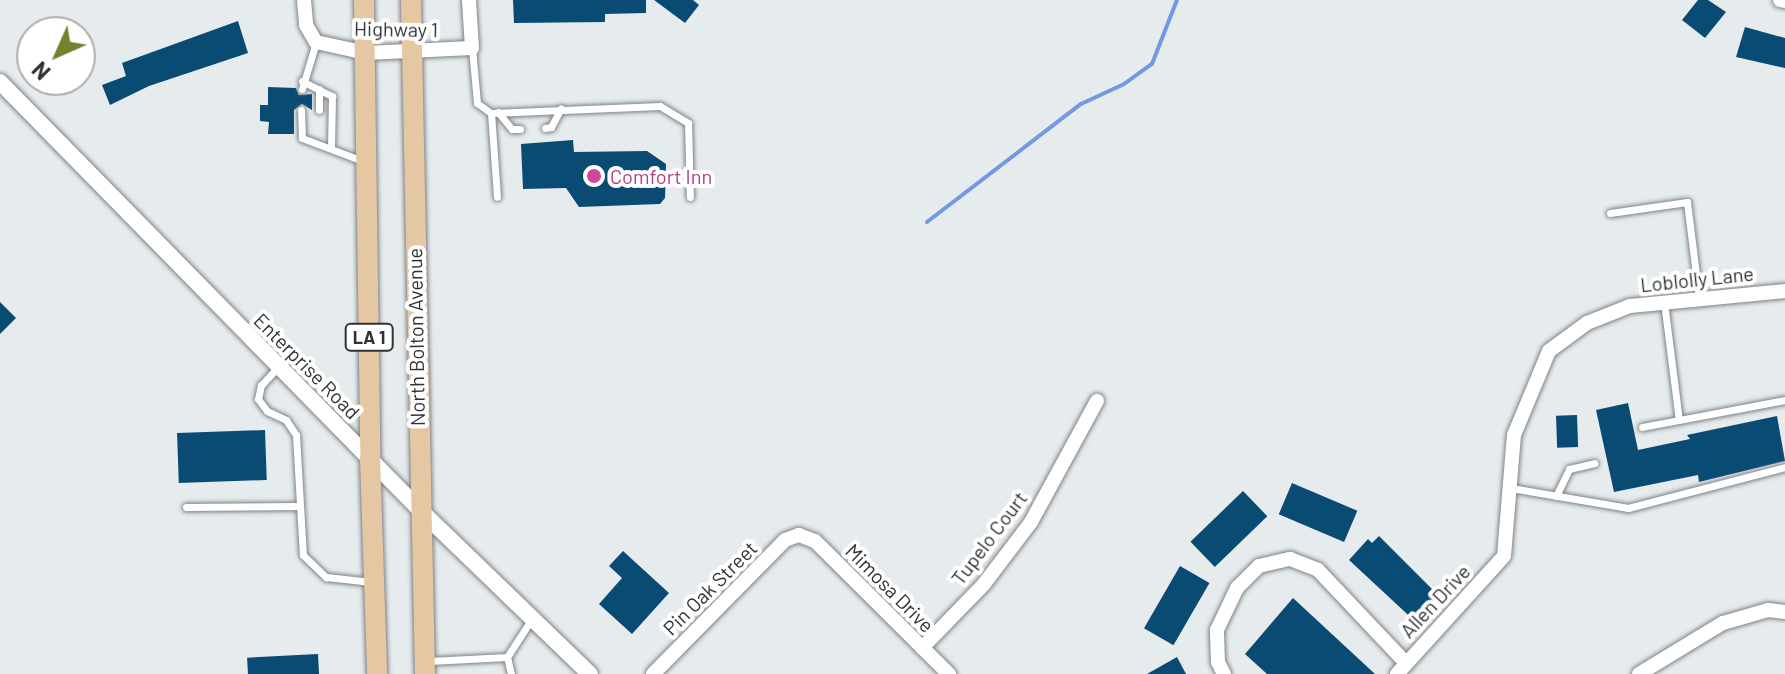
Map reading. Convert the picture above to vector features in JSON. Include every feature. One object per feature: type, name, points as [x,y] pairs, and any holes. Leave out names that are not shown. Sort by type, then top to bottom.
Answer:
[{"type":"main road","name":"LA 1","points":[[364,0],[370,458],[377,674]]},
{"type":"main road","name":"North Bolton Avenue","points":[[411,0],[425,667]]},
{"type":"street","points":[[304,0],[306,25],[316,42]]},
{"type":"street","points":[[469,0],[472,48]]},
{"type":"street","name":"Highway 1","points":[[316,42],[366,53],[472,48]]},
{"type":"street","name":"Enterprise Road","points":[[0,82],[420,510],[590,674]]},
{"type":"street","name":"Loblolly Lane","points":[[1504,556],[1514,435],[1549,351],[1587,323],[1630,306],[1785,291]]},
{"type":"street","name":"Tupelo Court","points":[[922,648],[984,584],[1031,522],[1097,401]]},
{"type":"street","name":"Mimosa Drive","points":[[799,535],[815,541],[949,674]]},
{"type":"street","name":"Pin Oak Street","points":[[653,674],[785,540],[799,535]]},
{"type":"street","name":"Allen Drive","points":[[1401,668],[1504,556]]},
{"type":"street","points":[[1224,674],[1218,662],[1217,630],[1237,588],[1259,566],[1290,559],[1318,570],[1401,668]]},
{"type":"street","points":[[1639,674],[1723,623],[1768,610],[1785,612]]},
{"type":"lane","points":[[316,42],[302,85],[332,96],[331,147]]},
{"type":"lane","points":[[472,48],[477,103],[495,113],[512,129],[520,129]]},
{"type":"lane","points":[[319,89],[319,110]]},
{"type":"lane","points":[[495,113],[660,106],[688,123],[690,197]]},
{"type":"lane","points":[[545,128],[551,127],[561,108]]},
{"type":"lane","points":[[301,110],[302,138],[367,163]]},
{"type":"lane","points":[[495,113],[497,197]]},
{"type":"lane","points":[[319,132],[319,144]]},
{"type":"lane","points":[[1610,213],[1687,202],[1699,298]]},
{"type":"lane","points":[[1664,302],[1679,420]]},
{"type":"lane","points":[[279,366],[261,385],[258,399],[267,411],[286,420],[296,435],[303,555],[312,568],[326,577],[374,583]]},
{"type":"lane","points":[[1642,427],[1785,400]]},
{"type":"lane","points":[[1556,496],[1569,469],[1594,463]]},
{"type":"lane","points":[[1511,488],[1628,508],[1785,467]]},
{"type":"lane","points":[[186,507],[298,506]]},
{"type":"lane","points":[[511,674],[507,657],[532,618]]},
{"type":"lane","points":[[425,667],[507,657]]},
{"type":"building","points":[[513,0],[646,0],[646,13],[605,14],[605,22],[514,23]]},
{"type":"building","points":[[654,0],[693,0],[699,5],[685,23]]},
{"type":"building","points":[[1698,0],[1708,0],[1726,12],[1705,38],[1682,20]]},
{"type":"building","points":[[238,21],[248,53],[149,86],[110,105],[102,85],[126,76],[122,63]]},
{"type":"building","points":[[1745,27],[1785,38],[1785,68],[1736,57]]},
{"type":"building","points":[[268,87],[296,88],[299,95],[312,94],[312,110],[302,104],[294,110],[294,134],[268,134],[269,122],[260,121],[260,105],[268,105]]},
{"type":"building","name":"Comfort Inn","points":[[573,140],[574,152],[647,151],[666,164],[665,198],[660,204],[579,207],[566,188],[523,189],[521,144]]},
{"type":"building","points":[[0,302],[16,318],[0,334]]},
{"type":"building","points":[[1628,403],[1638,450],[1690,439],[1687,435],[1777,416],[1785,461],[1699,482],[1698,475],[1614,492],[1596,410]]},
{"type":"building","points":[[1577,415],[1578,447],[1557,448],[1556,416]]},
{"type":"building","points":[[265,430],[267,480],[179,483],[177,433]]},
{"type":"building","points":[[1292,483],[1357,511],[1344,542],[1279,514]]},
{"type":"building","points":[[1243,491],[1267,516],[1215,567],[1190,542]]},
{"type":"building","points":[[1379,536],[1437,594],[1433,599],[1440,605],[1420,626],[1349,560],[1368,539],[1372,543]]},
{"type":"building","points":[[623,551],[669,593],[632,634],[599,604],[622,578],[609,566]]},
{"type":"building","points":[[1180,566],[1209,583],[1173,645],[1144,628]]},
{"type":"building","points":[[1293,598],[1375,674],[1267,674],[1245,654]]},
{"type":"building","points":[[318,654],[319,674],[248,674],[247,658]]},
{"type":"building","points":[[1177,657],[1186,674],[1147,674]]},
{"type":"waterway","points":[[927,222],[1081,104],[1124,84],[1152,64],[1177,0]]},
{"type":"place","name":"Comfort Inn","points":[[594,176]]}]
